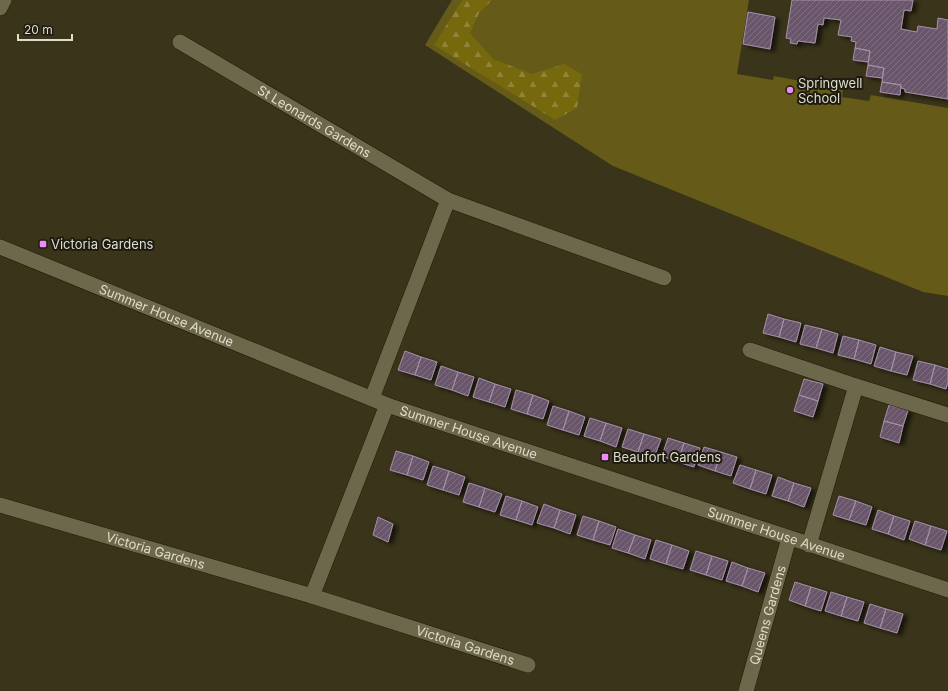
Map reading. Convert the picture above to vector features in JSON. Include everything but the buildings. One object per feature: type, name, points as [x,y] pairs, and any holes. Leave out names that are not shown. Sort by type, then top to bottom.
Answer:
[{"type":"street","points":[[0,8],[4,0]]},
{"type":"street","name":"St Leonards Gardens","points":[[180,42],[448,200],[664,278]]},
{"type":"street","points":[[372,398],[448,200]]},
{"type":"street","name":"Summer House Avenue","points":[[0,247],[387,405],[948,590]]},
{"type":"street","points":[[750,350],[948,415]]},
{"type":"street","points":[[809,545],[856,386]]},
{"type":"street","points":[[312,596],[387,405]]},
{"type":"street","name":"Victoria Gardens","points":[[0,505],[312,596],[528,664]]},
{"type":"street","name":"Queens Gardens","points":[[746,691],[789,538]]},
{"type":"shaded area","name":"Springwell School","points":[[452,0],[749,0],[737,74],[773,80],[774,76],[843,89],[842,97],[869,101],[871,95],[948,108],[948,296],[923,292],[613,166],[425,45]]},
{"type":"green space","points":[[462,0],[492,0],[479,13],[470,33],[493,59],[532,74],[564,64],[582,74],[577,108],[555,120],[434,45]]},
{"type":"place","name":"Springwell School","points":[[790,90]]},
{"type":"place","name":"Victoria Gardens","points":[[43,244]]},
{"type":"place","name":"Beaufort Gardens","points":[[605,457]]}]
